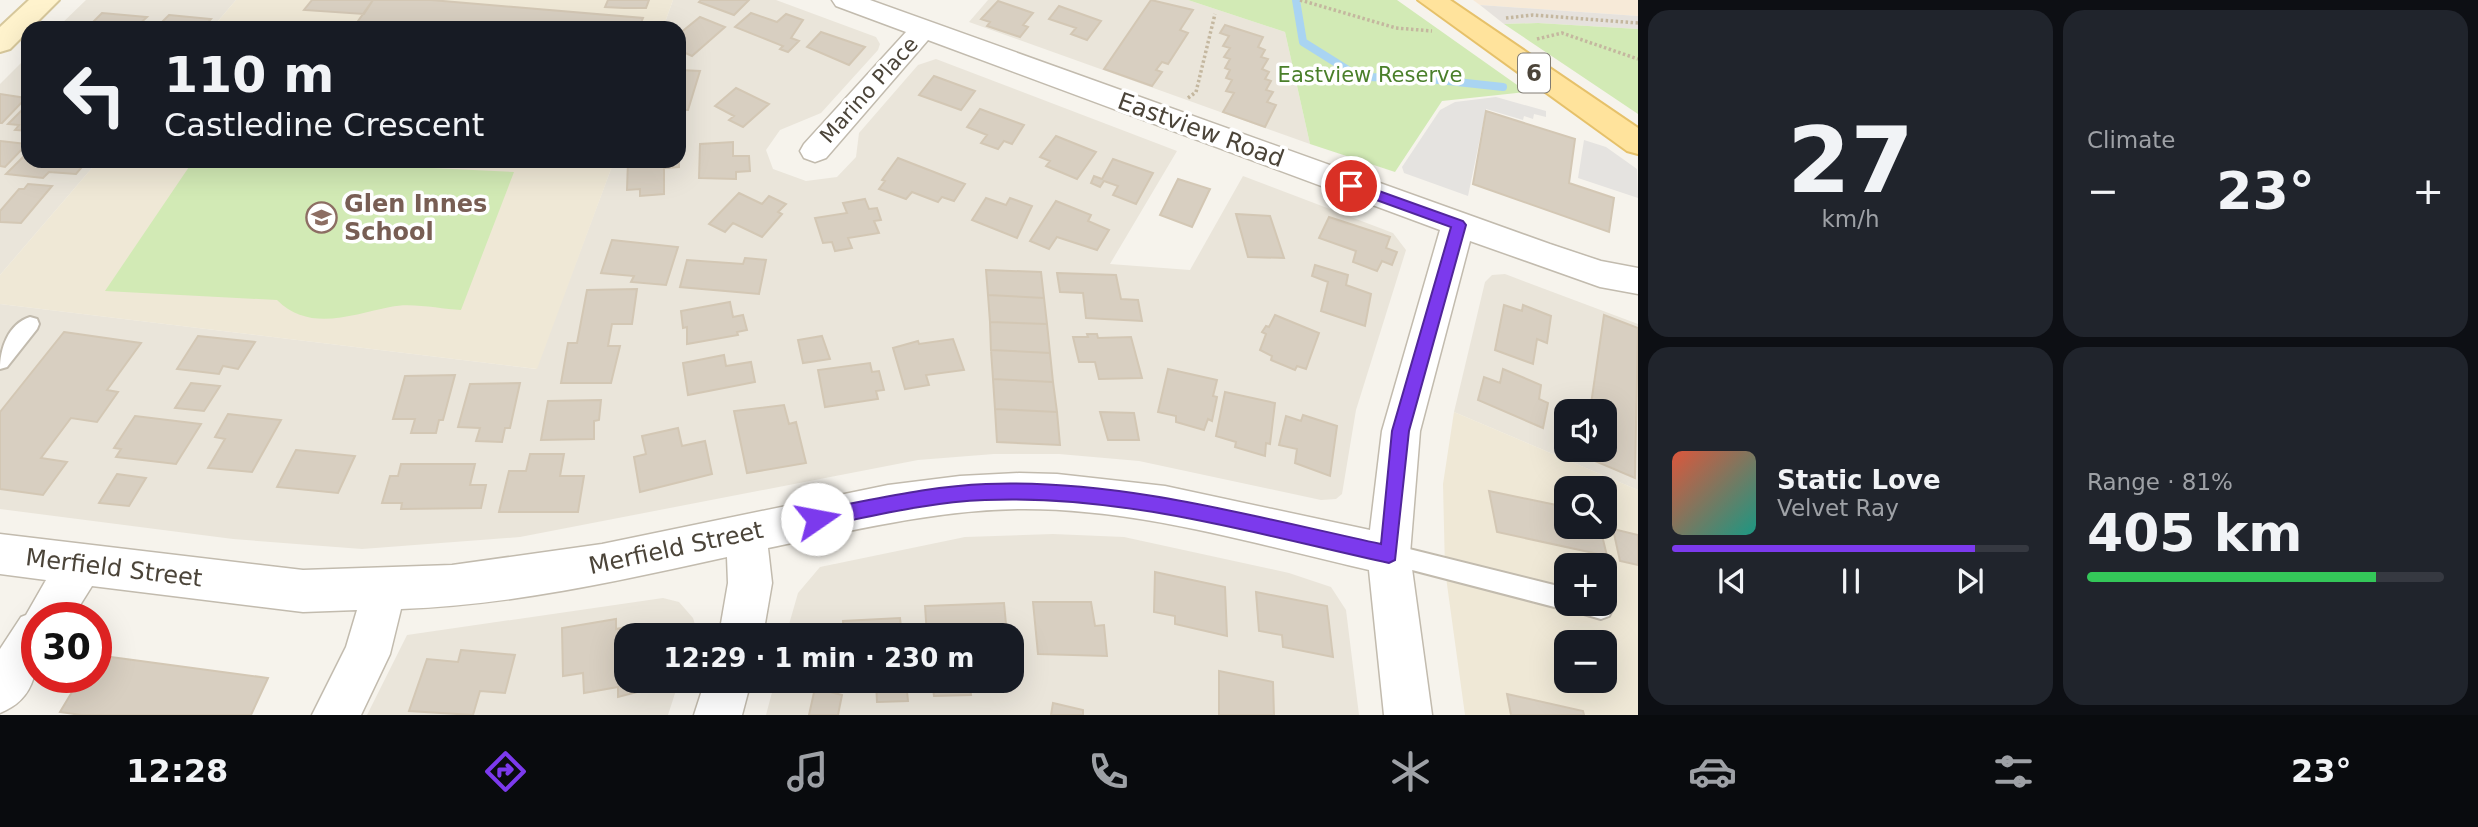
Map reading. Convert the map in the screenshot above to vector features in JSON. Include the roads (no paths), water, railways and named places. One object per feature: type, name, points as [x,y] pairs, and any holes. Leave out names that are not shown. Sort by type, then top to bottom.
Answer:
[{"type":"main road","points":[[24,21],[46,0]]},
{"type":"main road","name":"6","points":[[1432,0],[1452,27],[1638,143]]},
{"type":"main road","points":[[0,43],[21,23]]},
{"type":"street","name":"Eastview Road","points":[[845,0],[1458,225],[1600,274],[1638,281]]},
{"type":"street","name":"Marino Place","points":[[815,151],[923,29]]},
{"type":"street","points":[[1408,715],[1389,554],[1401,431],[1458,225]]},
{"type":"street","name":"Merfield Street","points":[[0,554],[303,591],[384,590],[452,586],[559,572],[928,498],[984,492],[1057,492],[1165,505],[1389,554]]},
{"type":"street","points":[[743,623],[750,583],[746,533]]},
{"type":"street","points":[[57,602],[80,565]]},
{"type":"street","points":[[336,715],[367,654],[384,590]]},
{"type":"street","points":[[0,690],[21,658]]},
{"type":"street","points":[[718,715],[724,693]]},
{"type":"lane","points":[[0,361],[30,324]]},
{"type":"lane","points":[[1389,554],[1554,596]]},
{"type":"waterway","points":[[1296,0],[1303,42],[1359,77],[1420,78],[1503,87]]},
{"type":"place","name":"Glen Innes School","points":[[321,218]]},
{"type":"park label","name":"Eastview Reserve","points":[[1370,75]]}]
